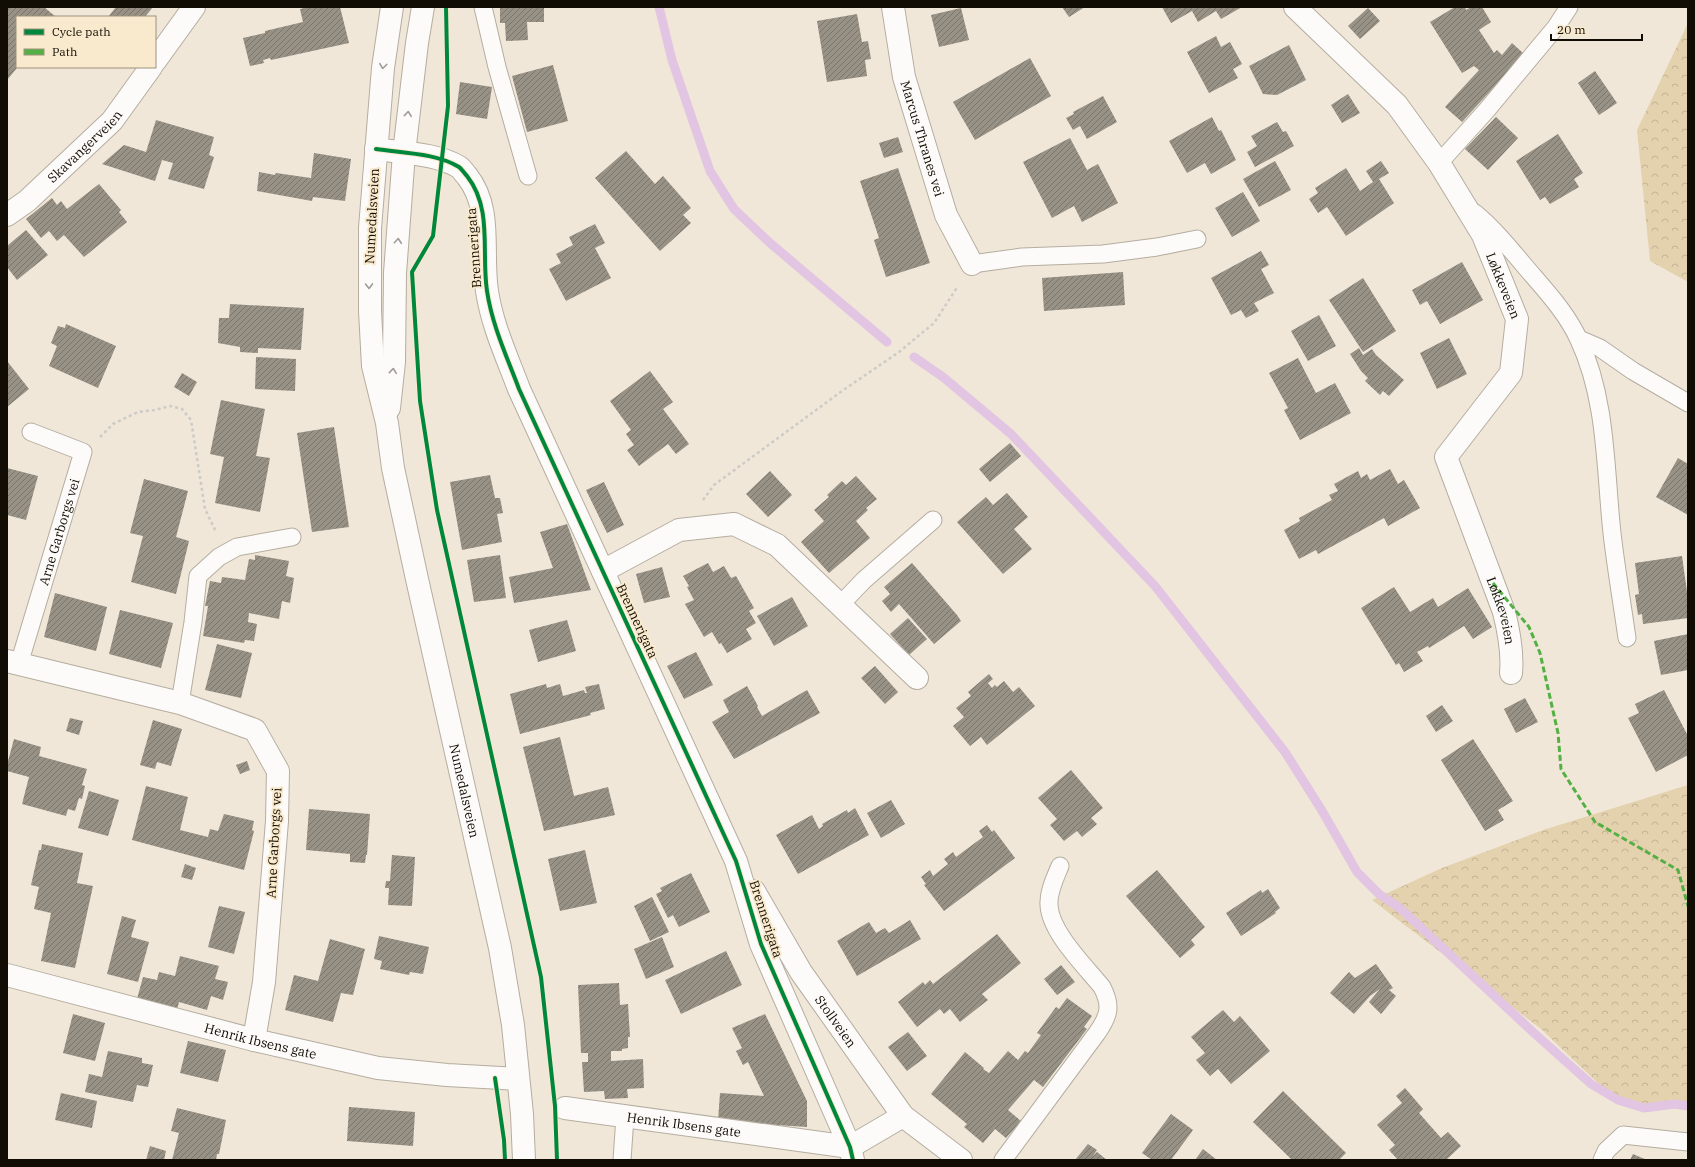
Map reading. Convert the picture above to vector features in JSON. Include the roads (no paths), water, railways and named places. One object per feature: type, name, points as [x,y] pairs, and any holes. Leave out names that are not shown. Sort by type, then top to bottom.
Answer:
[{"type":"street","points":[[156,60],[194,7]]},
{"type":"street","name":"Numedalsveien","points":[[392,7],[382,68],[370,228],[370,312],[373,366],[387,424],[393,468],[415,571],[500,948],[513,1025],[524,1160]]},
{"type":"street","name":"Numedalsveien","points":[[387,424],[394,362],[395,273],[404,153],[419,27],[423,7]]},
{"type":"street","name":"Marcus Thranes vei","points":[[893,7],[904,77],[946,215],[972,264]]},
{"type":"street","name":"Løkkeveien","points":[[1295,7],[1397,105],[1439,164],[1483,235],[1517,319],[1510,372],[1446,457],[1504,612],[1509,632],[1512,663],[1511,673]]},
{"type":"street","name":"Skavangerveien","points":[[7,215],[27,202],[112,121],[150,68]]},
{"type":"street","name":"Brennerigata","points":[[376,149],[442,158],[460,168],[474,186],[481,201],[485,237],[486,290],[498,335],[519,389],[736,861],[761,944],[851,1153]]},
{"type":"street","points":[[603,571],[679,530],[734,524],[777,545],[917,678]]},
{"type":"street","name":"Arne Garborgs vei","points":[[13,662],[180,703],[255,730],[278,771],[277,821],[264,982],[254,1040]]},
{"type":"street","name":"Stollveien","points":[[736,861],[801,972],[903,1116],[961,1160]]},
{"type":"street","name":"Henrik Ibsens gate","points":[[7,975],[254,1040],[378,1068],[446,1075],[518,1079]]},
{"type":"street","name":"Henrik Ibsens gate","points":[[565,1108],[851,1153]]},
{"type":"street","points":[[851,1153],[903,1116]]},
{"type":"lane","points":[[483,7],[528,176]]},
{"type":"lane","points":[[1439,164],[1486,111],[1556,27],[1569,7]]},
{"type":"lane","points":[[1465,205],[1498,234],[1557,303],[1579,339],[1591,374],[1599,406],[1604,438],[1612,534],[1627,638]]},
{"type":"lane","points":[[972,264],[1022,257],[1102,254],[1157,247],[1197,239]]},
{"type":"lane","points":[[1579,339],[1600,348],[1633,371],[1688,403]]},
{"type":"lane","name":"Arne Garborgs vei","points":[[13,662],[83,452],[31,432]]},
{"type":"lane","points":[[840,604],[864,580],[933,520]]},
{"type":"lane","points":[[180,703],[193,622],[198,576],[219,557],[237,547],[292,537]]},
{"type":"lane","points":[[1003,1160],[1098,1033],[1108,1014],[1108,998],[1102,987],[1054,924],[1049,903],[1053,881],[1060,866]]},
{"type":"lane","points":[[622,1160],[626,1117]]},
{"type":"lane","points":[[1602,1160],[1606,1151],[1623,1135],[1688,1142]]},
{"type":"waterway","points":[[659,7],[672,60],[710,171],[734,209],[770,243],[887,342]]},
{"type":"waterway","points":[[914,357],[943,377],[1011,434],[1155,586],[1285,752],[1321,809],[1357,872],[1379,894],[1401,909],[1591,1084],[1618,1100],[1644,1108],[1675,1104],[1688,1106]]}]
